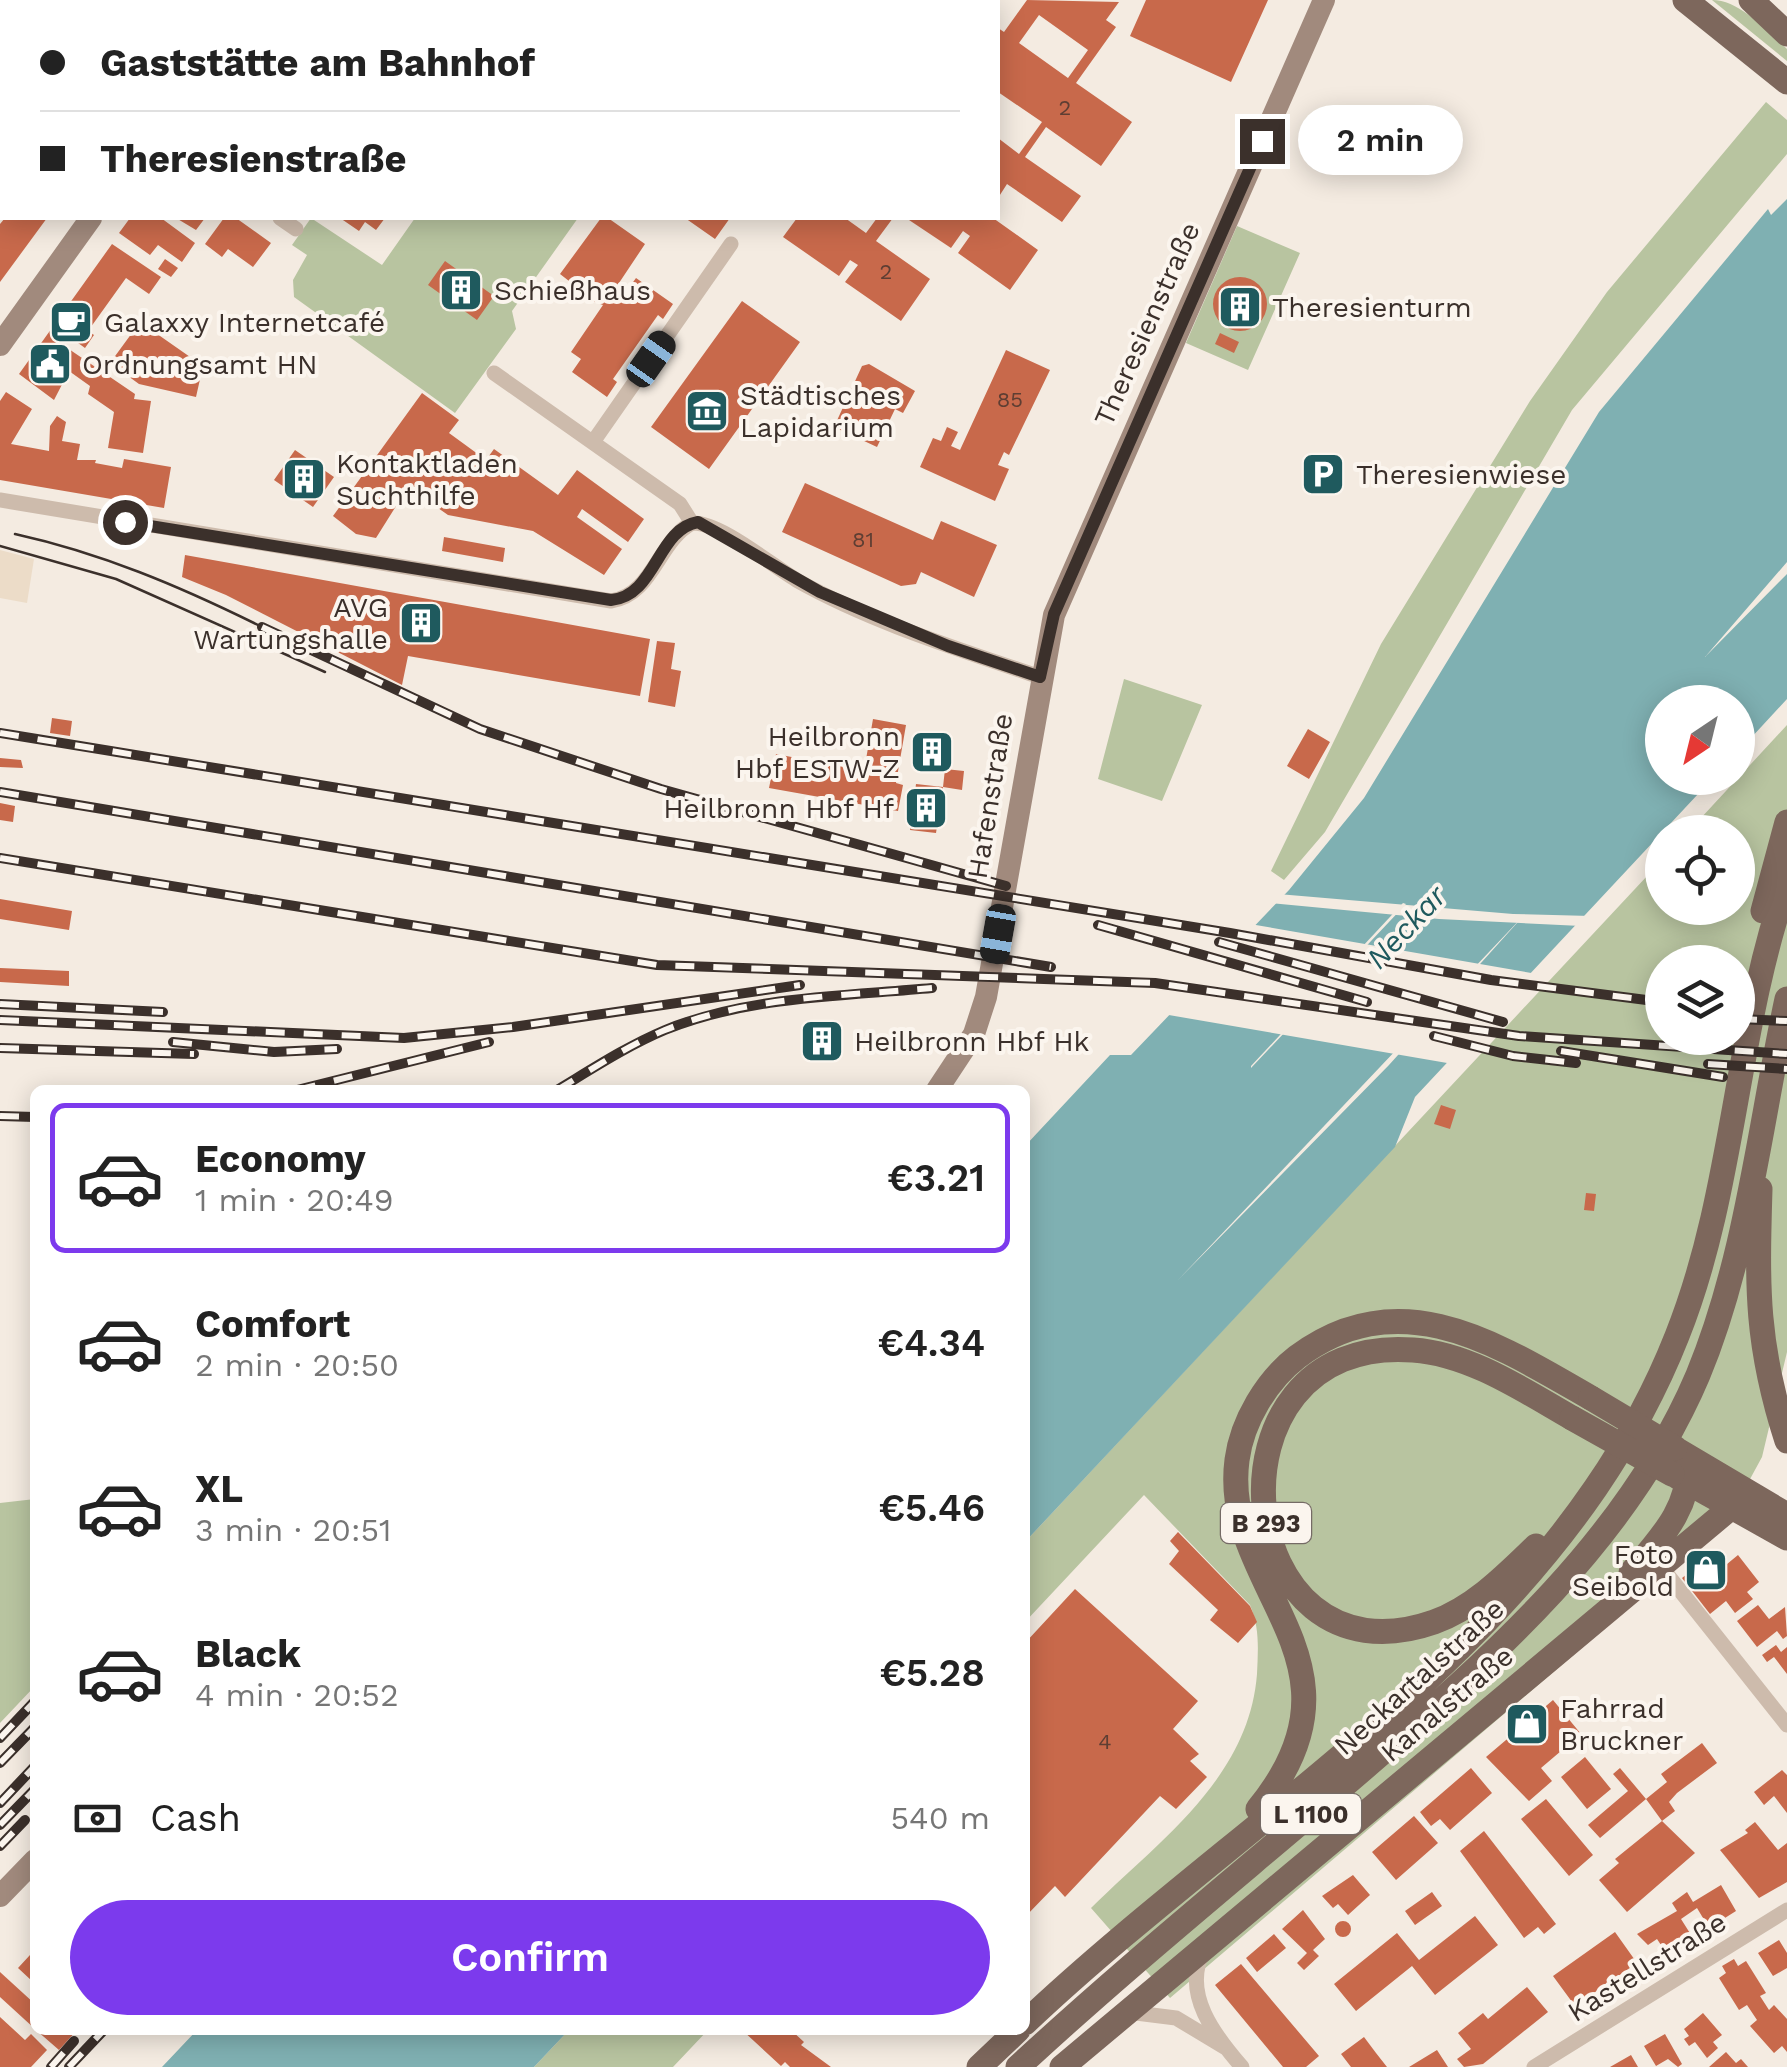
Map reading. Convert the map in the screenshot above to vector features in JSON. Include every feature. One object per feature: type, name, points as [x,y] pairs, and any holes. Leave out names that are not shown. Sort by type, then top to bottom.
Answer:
[{"type":"main road","points":[[1685,0],[1787,82]]},
{"type":"main road","points":[[1750,0],[1787,34]]},
{"type":"main road","name":"Theresienstraße","points":[[1040,677],[1054,614],[1327,3]]},
{"type":"main road","points":[[0,345],[90,220]]},
{"type":"main road","name":"Hafenstraße","points":[[940,1085],[974,1034],[986,997],[1040,677]]},
{"type":"main road","name":"Neckartalstraße","points":[[1756,990],[1759,926],[1787,822]]},
{"type":"main road","name":"Neckartalstraße","points":[[1030,2019],[1495,1617],[1597,1486],[1640,1413],[1678,1335],[1704,1256],[1756,990],[1787,882]]},
{"type":"main road","name":"Neckartalstraße","points":[[1018,2067],[1449,1694],[1591,1549],[1670,1431],[1698,1372],[1730,1275],[1787,999]]},
{"type":"main road","points":[[1762,1119],[1755,1273],[1758,1320],[1787,1441]]},
{"type":"main road","name":"Neckartalstraße","points":[[1225,1851],[1273,1791],[1294,1752],[1300,1720],[1302,1675],[1293,1636],[1244,1531],[1238,1498],[1236,1460],[1246,1425],[1280,1370],[1338,1332],[1372,1323],[1435,1324],[1472,1334],[1591,1398],[1681,1466]]},
{"type":"main road","name":"Neckartalstraße","points":[[1597,1486],[1494,1586],[1436,1622],[1389,1634],[1345,1626],[1313,1610],[1288,1580],[1272,1547],[1262,1476],[1274,1424],[1310,1382],[1340,1363],[1374,1351],[1413,1350],[1452,1358],[1572,1418],[1787,1515]]},
{"type":"main road","points":[[1544,1662],[1653,1547],[1685,1501],[1681,1466]]},
{"type":"main road","name":"B 293","points":[[1681,1466],[1787,1538]]},
{"type":"main road","name":"Kanalstraße","points":[[1062,2067],[1734,1505]]},
{"type":"main road","points":[[0,1896],[30,1865]]},
{"type":"main road","points":[[979,2067],[1013,2035]]},
{"type":"street","points":[[283,220],[296,229]]},
{"type":"street","points":[[593,442],[731,244]]},
{"type":"street","points":[[494,373],[680,504],[692,523],[714,528],[820,592],[948,646],[1040,677]]},
{"type":"street","points":[[0,500],[611,600],[633,592],[681,530],[692,523]]},
{"type":"street","points":[[1659,1564],[1787,1725]]},
{"type":"street","name":"Kastellstraße","points":[[1534,2067],[1787,1910]]},
{"type":"street","points":[[1207,1943],[1197,1964],[1194,1988],[1226,2048],[1242,2067]]},
{"type":"street","points":[[1125,2012],[1176,2018],[1226,2048]]},
{"type":"green space","points":[[1712,0],[1733,5],[1752,18],[1787,49],[1787,61]]},
{"type":"green space","points":[[1766,102],[1787,120],[1787,154],[1572,410],[1325,832],[1284,880],[1271,871],[1381,644],[1530,401],[1607,292]]},
{"type":"green space","points":[[310,220],[314,220],[382,265],[414,220],[577,220],[512,311],[516,329],[455,413],[294,297],[293,280],[307,255],[292,245]]},
{"type":"green space","points":[[1237,226],[1300,253],[1248,370],[1186,343]]},
{"type":"green space","points":[[1124,679],[1202,705],[1162,801],[1098,779]]},
{"type":"green space","points":[[1787,725],[1787,1352],[1762,1457],[1724,1527],[1170,1998],[1091,1908],[1197,1805],[1237,1745],[1250,1711],[1257,1674],[1258,1639],[1253,1614],[1250,1605],[1144,1495],[1030,1617],[1030,1537],[1645,878],[1645,925],[1755,925],[1755,815],[1704,815],[1722,795],[1755,795],[1755,760]]},
{"type":"green space","points":[[30,1500],[30,1691],[0,1723],[0,1503]]},
{"type":"green space","points":[[564,2035],[703,2035],[673,2067],[534,2067]]},
{"type":"shaded area","points":[[0,550],[34,559],[27,603],[0,598]]},
{"type":"water","name":"Neckar","points":[[1787,199],[1787,562],[1705,657],[1787,574],[1787,699],[1755,734],[1755,685],[1645,685],[1645,795],[1697,795],[1678,815],[1645,815],[1645,851],[1415,1097],[1395,1147],[1030,1537],[1030,1141],[1110,1055],[1131,1055],[1289,890],[1364,798],[1599,412],[1768,209],[1771,215]],"holes":[[[1403,903],[1406,904],[1251,1068]],[[1527,912],[1389,1065],[1178,1280]]]},
{"type":"water","points":[[192,2035],[564,2035],[534,2067],[162,2067]]},
{"type":"pier","points":[[1278,894],[1513,914],[1591,916],[1581,926],[1439,919],[1269,903]]},
{"type":"pier","points":[[1250,924],[1537,974],[1453,1064],[1163,1014]]},
{"type":"building","points":[[1027,0],[1119,2],[1106,20],[1116,27],[1076,83],[1132,122],[1101,166],[1046,127],[1025,157],[1081,196],[1062,222],[1007,184],[1000,195],[1000,140],[1019,154],[1042,122],[1000,93],[1000,29],[1004,32]],"holes":[[[1039,15],[1088,50],[1068,78],[1019,43]]]},
{"type":"building","points":[[1146,0],[1268,0],[1231,82],[1130,36]]},
{"type":"building","points":[[3,220],[46,220],[0,282],[0,224]]},
{"type":"building","points":[[129,220],[164,220],[195,243],[182,262],[158,245],[150,255],[119,233]]},
{"type":"building","points":[[179,220],[204,220],[196,230]]},
{"type":"building","points":[[223,220],[239,220],[271,243],[253,267],[228,249],[222,257],[205,244]]},
{"type":"building","points":[[343,220],[384,220],[376,230],[365,222],[359,231]]},
{"type":"building","points":[[600,220],[611,220],[645,244],[617,286],[626,292],[636,278],[673,304],[663,319],[658,315],[613,379],[617,382],[607,397],[572,372],[581,359],[571,352],[603,305],[592,301],[597,289],[588,282],[578,288],[560,274]]},
{"type":"building","points":[[688,220],[729,220],[715,239]]},
{"type":"building","points":[[796,220],[848,220],[866,233],[876,220],[892,220],[876,241],[930,279],[901,321],[845,282],[858,265],[850,260],[839,276],[783,237]]},
{"type":"building","points":[[909,220],[996,220],[1038,250],[1010,290],[958,253],[970,236],[963,231],[951,248]]},
{"type":"building","points":[[112,244],[161,277],[149,294],[126,278],[88,331],[94,335],[85,348],[67,335],[60,343],[135,394],[134,399],[151,401],[143,453],[108,448],[114,412],[88,394],[90,386],[69,371],[54,400],[19,374]]},
{"type":"building","points":[[165,259],[178,268],[171,277],[158,269]]},
{"type":"building","name":"Schießhaus","points":[[445,261],[494,296],[477,320],[428,285]]},
{"type":"building","name":"Theresienturm","points":[[1240,277],[1259,285],[1267,304],[1259,323],[1240,331],[1221,323],[1213,304],[1221,285]]},
{"type":"building","points":[[742,301],[800,342],[709,469],[651,427]]},
{"type":"building","points":[[140,322],[203,366],[196,397],[139,384],[110,363]]},
{"type":"building","points":[[1220,333],[1239,342],[1234,353],[1215,344]]},
{"type":"building","points":[[1006,350],[1050,370],[1009,455],[1004,452],[998,465],[1009,469],[995,501],[920,467],[933,438],[941,441],[947,427],[958,432],[951,446],[960,450]]},
{"type":"building","points":[[869,364],[915,391],[903,413],[895,409],[877,447],[834,427],[862,366]]},
{"type":"building","points":[[6,392],[32,409],[11,444],[49,451],[50,426],[57,416],[66,422],[62,441],[80,444],[77,460],[96,460],[95,463],[122,468],[124,459],[171,467],[164,508],[0,480],[0,401]]},
{"type":"building","points":[[422,393],[459,420],[449,433],[486,460],[494,449],[558,495],[577,470],[644,519],[628,542],[582,509],[577,517],[622,549],[604,575],[533,531],[448,515],[408,487],[376,538],[356,534],[333,516]]},
{"type":"building","name":"Kontaktladen Suchthilfe","points":[[295,450],[334,477],[313,507],[274,480]]},
{"type":"building","points":[[805,483],[933,540],[941,521],[997,545],[974,597],[921,572],[916,584],[901,586],[782,532]]},
{"type":"building","points":[[444,537],[505,548],[503,562],[442,551]]},
{"type":"building","name":"AVG Wartungshalle","points":[[185,555],[650,639],[640,696],[408,656],[402,685],[226,595],[182,577]]},
{"type":"building","points":[[657,641],[675,643],[671,669],[681,671],[675,707],[648,702]]},
{"type":"building","points":[[52,718],[72,721],[70,736],[50,733]]},
{"type":"building","points":[[873,719],[906,725],[896,783],[903,785],[898,811],[769,788],[776,754],[864,771]]},
{"type":"building","points":[[1308,729],[1330,742],[1309,779],[1287,766]]},
{"type":"building","name":"Heilbronn Hbf ESTW-Z","points":[[925,741],[943,744],[940,763],[922,760]]},
{"type":"building","points":[[0,758],[21,760],[23,768],[0,767]]},
{"type":"building","points":[[945,769],[964,771],[962,790],[943,787]]},
{"type":"building","name":"Heilbronn Hbf Hf","points":[[916,784],[943,787],[936,833],[910,830]]},
{"type":"building","points":[[0,803],[15,806],[13,822],[0,820]]},
{"type":"building","points":[[0,899],[72,911],[69,930],[0,919]]},
{"type":"building","points":[[0,968],[69,971],[69,986],[0,982]]},
{"type":"building","name":"Heilbronn Hbf Hk","points":[[833,1033],[835,1046],[811,1048],[810,1035]]},
{"type":"building","points":[[1441,1105],[1456,1110],[1450,1129],[1434,1124]]},
{"type":"building","points":[[1586,1193],[1596,1194],[1594,1211],[1584,1210]]},
{"type":"building","points":[[1178,1532],[1250,1606],[1257,1622],[1238,1643],[1210,1620],[1218,1610],[1169,1564],[1179,1551],[1170,1541]]},
{"type":"building","points":[[1738,1555],[1759,1582],[1747,1592],[1753,1599],[1735,1613],[1726,1601],[1710,1614],[1682,1578],[1710,1556],[1721,1569]]},
{"type":"building","points":[[1075,1589],[1198,1701],[1173,1729],[1199,1754],[1190,1761],[1207,1777],[1176,1809],[1160,1796],[1065,1897],[1055,1886],[1030,1912],[1030,1638]]},
{"type":"building","points":[[1758,1605],[1769,1619],[1785,1607],[1787,1636],[1783,1639],[1777,1631],[1757,1647],[1737,1621]]},
{"type":"building","points":[[1776,1645],[1781,1652],[1787,1647],[1787,1674],[1774,1657],[1767,1662],[1762,1655]]},
{"type":"building","points":[[1553,1700],[1581,1734],[1541,1768],[1552,1781],[1529,1801],[1486,1757]]},
{"type":"building","points":[[1702,1743],[1717,1763],[1677,1793],[1669,1802],[1675,1811],[1662,1821],[1646,1799],[1667,1782],[1661,1774]]},
{"type":"building","points":[[1585,1757],[1611,1789],[1587,1809],[1561,1777]]},
{"type":"building","points":[[1471,1768],[1492,1793],[1450,1830],[1440,1819],[1431,1826],[1420,1812]]},
{"type":"building","points":[[1620,1768],[1646,1799],[1600,1838],[1588,1825],[1628,1791],[1613,1774]]},
{"type":"building","points":[[1782,1770],[1787,1775],[1787,1813],[1774,1796],[1764,1805],[1754,1792]]},
{"type":"building","points":[[1546,1799],[1593,1855],[1569,1876],[1521,1819]]},
{"type":"building","points":[[1414,1816],[1438,1843],[1396,1880],[1372,1852]]},
{"type":"building","points":[[1662,1821],[1695,1853],[1627,1912],[1599,1880],[1619,1863],[1615,1859]]},
{"type":"building","points":[[1755,1822],[1778,1850],[1787,1843],[1787,1882],[1759,1898],[1720,1850],[1748,1833],[1745,1830]]},
{"type":"building","points":[[1484,1831],[1556,1924],[1544,1934],[1538,1927],[1524,1938],[1460,1851]]},
{"type":"building","points":[[1353,1875],[1370,1895],[1348,1915],[1338,1904],[1333,1908],[1322,1896]]},
{"type":"building","points":[[1721,1885],[1736,1911],[1709,1928],[1697,1908],[1681,1919],[1693,1938],[1667,1954],[1657,1939],[1648,1945],[1637,1934],[1677,1911],[1672,1903],[1687,1892],[1693,1902]]},
{"type":"building","points":[[1432,1892],[1442,1906],[1415,1925],[1405,1911]]},
{"type":"building","points":[[1303,1910],[1325,1939],[1313,1950],[1319,1956],[1304,1970],[1297,1963],[1307,1953],[1282,1929]]},
{"type":"building","points":[[1475,1916],[1498,1945],[1435,1995],[1412,1966],[1356,2011],[1334,1984],[1397,1933],[1419,1960]]},
{"type":"building","points":[[1343,1921],[1351,1929],[1343,1937],[1335,1929]]},
{"type":"building","points":[[1615,1932],[1637,1963],[1575,2006],[1553,1976]]},
{"type":"building","points":[[1274,1934],[1286,1948],[1257,1972],[1246,1958]]},
{"type":"building","points":[[1779,1940],[1787,1953],[1787,1968],[1773,1976],[1758,1953]]},
{"type":"building","points":[[30,1955],[30,1979],[18,1968]]},
{"type":"building","points":[[1734,1959],[1738,1966],[1746,1961],[1766,1993],[1760,1996],[1769,2010],[1774,2005],[1787,2019],[1787,2052],[1782,2046],[1774,2053],[1750,2026],[1757,2020],[1747,2005],[1739,2010],[1719,1978],[1726,1973],[1722,1966]]},
{"type":"building","points":[[1241,1964],[1319,2056],[1306,2067],[1283,2067],[1215,1985]]},
{"type":"building","points":[[0,1972],[30,1999],[30,2024],[0,1997]]},
{"type":"building","points":[[1527,1987],[1548,2012],[1483,2064],[1464,2067],[1457,2059],[1471,2049],[1458,2033],[1483,2013],[1488,2019]]},
{"type":"building","points":[[1703,2013],[1722,2035],[1713,2042],[1718,2048],[1707,2058],[1695,2042],[1689,2046],[1684,2039],[1689,2036],[1684,2029]]},
{"type":"building","points":[[0,2017],[25,2040],[32,2035],[47,2050],[31,2067],[0,2067]]},
{"type":"building","points":[[1665,2034],[1682,2064],[1678,2067],[1668,2059],[1656,2066],[1644,2046]]},
{"type":"building","points":[[42,2035],[72,2035],[59,2050]]},
{"type":"building","points":[[747,2035],[796,2035],[804,2042],[801,2045],[831,2067],[790,2067],[785,2062],[781,2066]]},
{"type":"building","points":[[1364,2037],[1387,2067],[1351,2067],[1341,2054]]},
{"type":"building","points":[[1437,2050],[1448,2067],[1409,2067]]},
{"type":"building","points":[[1726,2052],[1736,2063],[1741,2059],[1748,2067],[1709,2067]]},
{"type":"building","points":[[1631,2055],[1638,2067],[1610,2067]]},
{"type":"tram line","points":[[15,534],[139,572],[258,625]]},
{"type":"tram line","points":[[0,546],[116,579],[325,672]]},
{"type":"railway","points":[[262,627],[480,729],[661,789],[1006,886]]},
{"type":"railway","points":[[0,733],[1230,933],[1491,980],[1645,1000]]},
{"type":"railway","points":[[0,792],[1051,967]]},
{"type":"railway","points":[[0,858],[657,965],[1155,983],[1519,1036],[1787,1054]]},
{"type":"railway","points":[[1098,925],[1367,1002]]},
{"type":"railway","points":[[1219,942],[1503,1022]]},
{"type":"railway","points":[[0,1020],[404,1038],[513,1027],[800,985]]},
{"type":"railway","points":[[565,1085],[665,1030],[730,1010],[797,999],[932,988]]},
{"type":"railway","points":[[0,1004],[163,1012]]},
{"type":"railway","points":[[1755,1020],[1787,1021]]},
{"type":"railway","points":[[1434,1036],[1513,1056],[1576,1063]]},
{"type":"railway","points":[[173,1042],[274,1052],[337,1049]]},
{"type":"railway","points":[[317,1085],[489,1042]]},
{"type":"railway","points":[[0,1048],[194,1054]]},
{"type":"railway","points":[[1561,1051],[1723,1077]]},
{"type":"railway","points":[[1708,1064],[1787,1069]]},
{"type":"railway","points":[[0,1116],[30,1117]]},
{"type":"railway","points":[[0,1738],[30,1706]]},
{"type":"railway","points":[[0,1763],[30,1732]]},
{"type":"railway","points":[[0,1803],[30,1771]]},
{"type":"railway","points":[[0,1825],[30,1794]]},
{"type":"railway","points":[[0,1846],[25,1820]]},
{"type":"railway","points":[[69,2067],[99,2035]]},
{"type":"railway","points":[[51,2067],[74,2041]]},
{"type":"place","name":"Schießhaus","points":[[461,290]]},
{"type":"place","name":"Theresienturm","points":[[1240,307]]},
{"type":"place","name":"Galaxxy Internetcafé","points":[[71,322]]},
{"type":"place","name":"Ordnungsamt HN","points":[[50,364]]},
{"type":"place","name":"Städtisches Lapidarium","points":[[707,411]]},
{"type":"place","name":"Theresienwiese","points":[[1323,474]]},
{"type":"place","name":"Kontaktladen Suchthilfe","points":[[304,479]]},
{"type":"place","name":"AVG Wartungshalle","points":[[421,623]]},
{"type":"place","name":"Heilbronn Hbf ESTW-Z","points":[[932,752]]},
{"type":"place","name":"Heilbronn Hbf Hf","points":[[926,808]]},
{"type":"place","name":"Heilbronn Hbf Hk","points":[[822,1041]]},
{"type":"place","name":"Foto Seibold","points":[[1706,1570]]},
{"type":"place","name":"Fahrrad Bruckner","points":[[1527,1724]]},
{"type":"route","points":[[125,522],[611,600],[620,600],[633,592],[681,530],[692,523],[704,523],[820,592],[948,646],[1040,677],[1054,614],[1214,242],[1262,141]]}]
